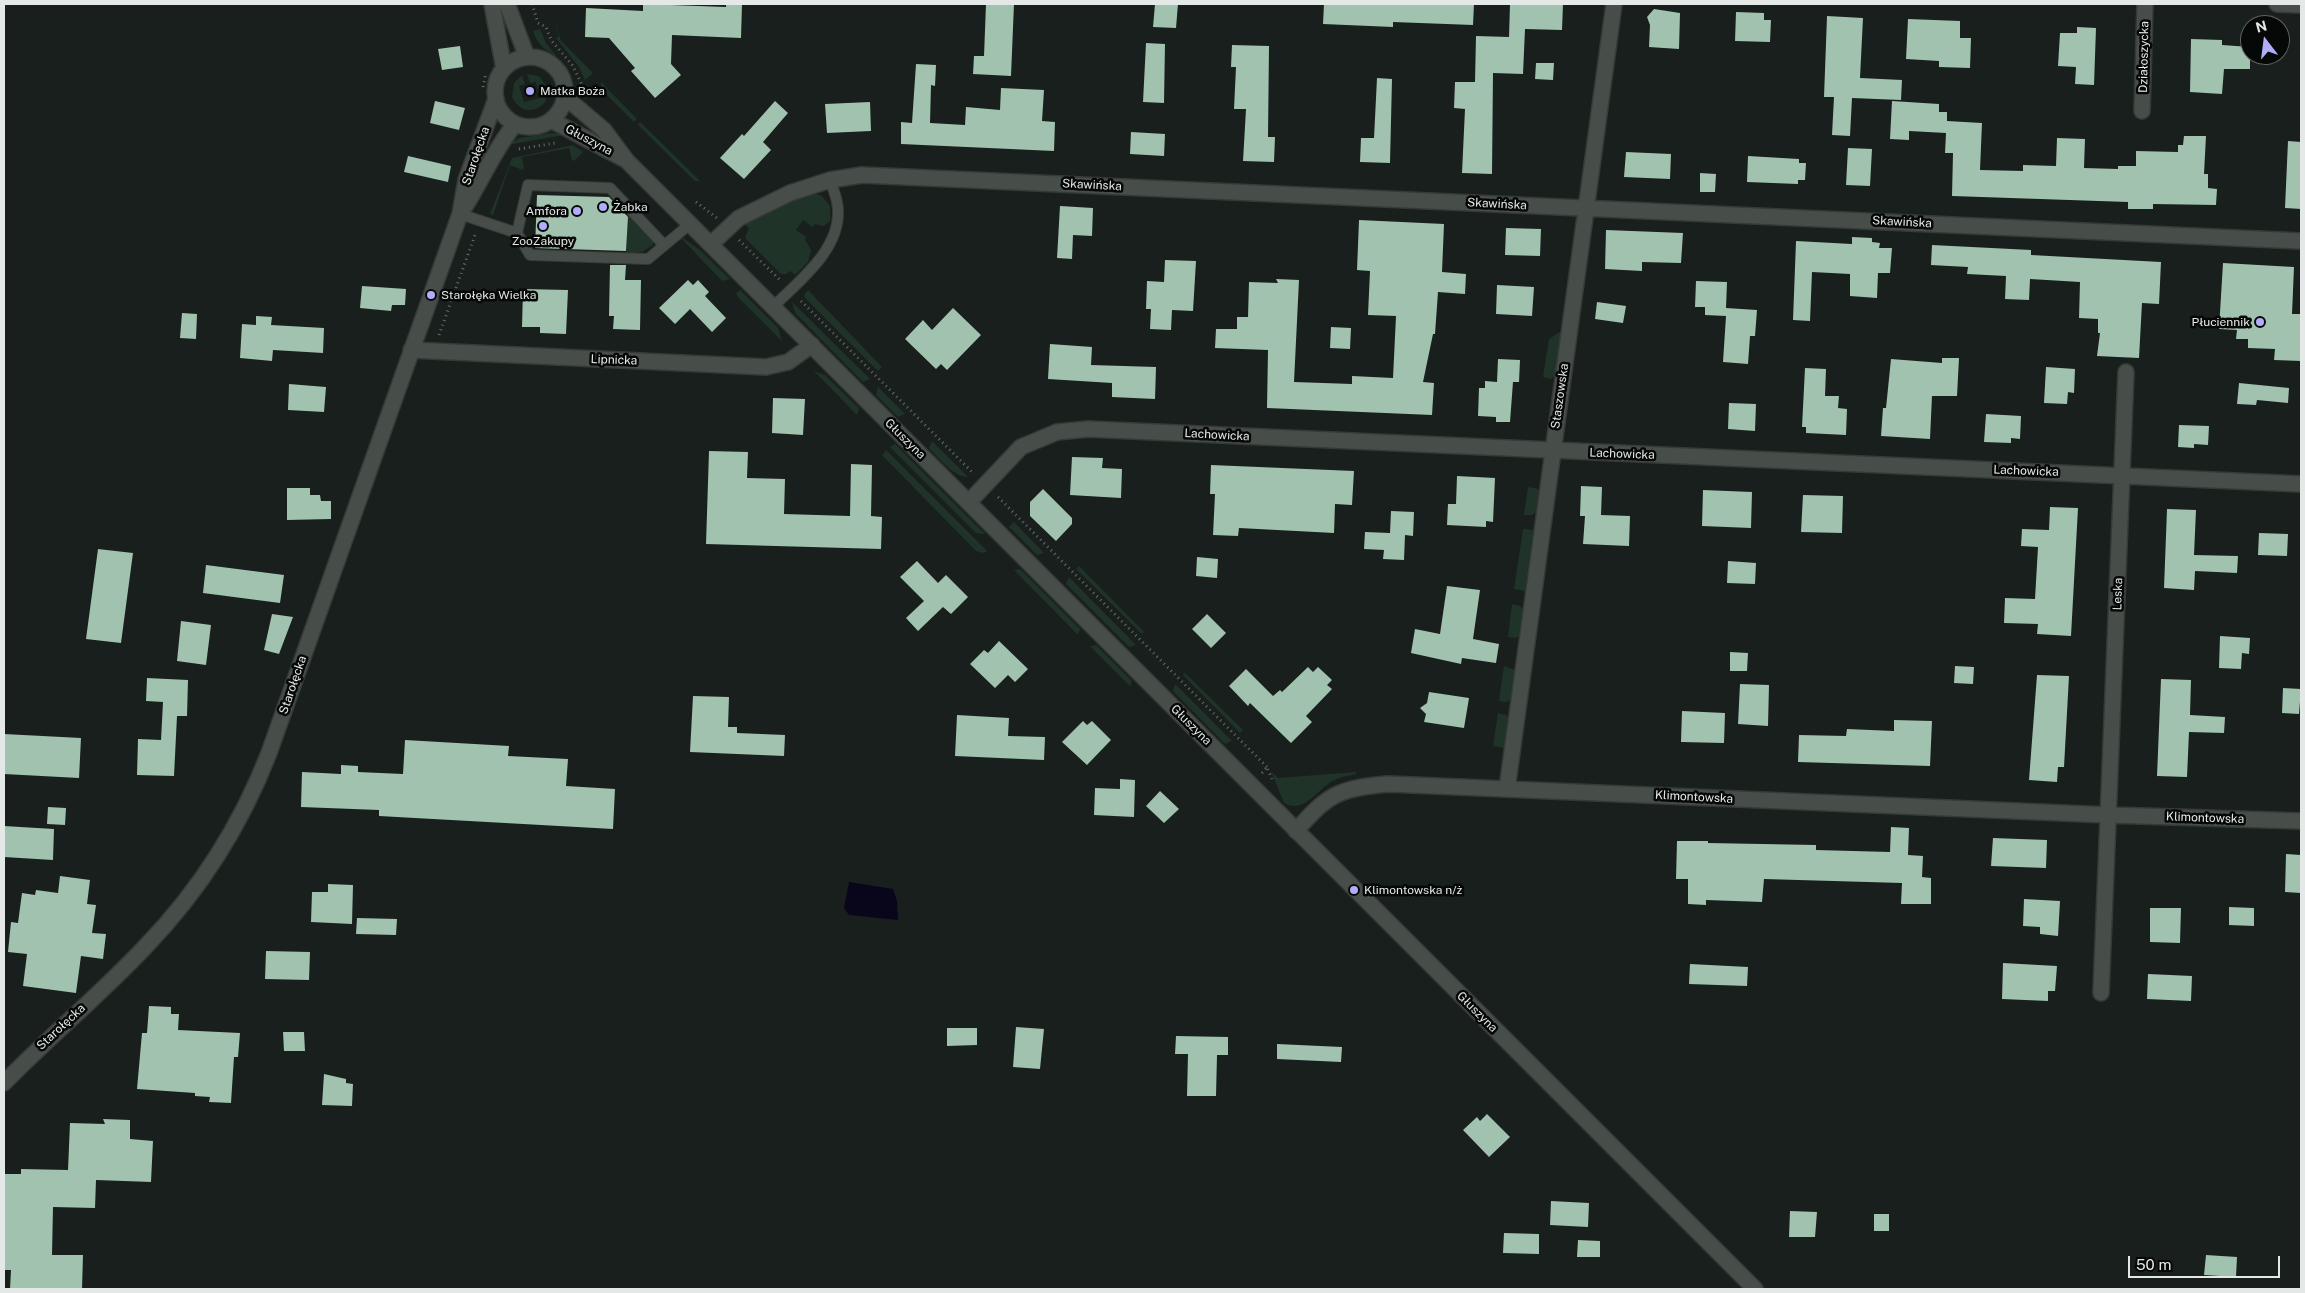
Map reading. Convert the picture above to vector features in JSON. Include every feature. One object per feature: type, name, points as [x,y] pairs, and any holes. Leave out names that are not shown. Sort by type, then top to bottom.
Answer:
[{"type":"street","points":[[492,4],[504,69]]},
{"type":"street","points":[[507,4],[527,57]]},
{"type":"street","name":"Staszowska","points":[[1507,789],[1614,4]]},
{"type":"street","name":"Działoszycka","points":[[2142,111],[2145,4]]},
{"type":"street","points":[[2277,4],[2301,5]]},
{"type":"street","points":[[527,57],[547,61],[556,68],[563,82],[565,98],[560,110],[551,120],[533,127],[515,124],[500,109],[496,99],[496,83],[504,69],[514,61],[527,57]]},
{"type":"street","name":"Głuszyna","points":[[565,98],[604,130],[627,161],[1755,1289]]},
{"type":"street","name":"Starołęcka","points":[[4,1082],[118,974],[160,931],[198,883],[246,808],[269,753],[460,214],[466,180],[496,99]]},
{"type":"street","name":"Głuszyna","points":[[551,120],[627,161]]},
{"type":"street","name":"Starołęcka","points":[[460,214],[480,184],[497,148],[515,124]]},
{"type":"street","name":"Skawińska","points":[[711,244],[745,214],[790,194],[830,180],[862,175],[2301,241]]},
{"type":"street","name":"Lipnicka","points":[[411,350],[766,366],[788,362],[812,345]]},
{"type":"street","name":"Leska","points":[[2109,815],[2126,372]]},
{"type":"street","name":"Lachowicka","points":[[969,502],[1021,447],[1057,432],[1088,430],[2301,484]]},
{"type":"street","name":"Klimontowska","points":[[1296,831],[1322,803],[1337,792],[1352,788],[1388,784],[2109,815],[2301,821]]},
{"type":"street","points":[[2101,993],[2109,815]]},
{"type":"lane","points":[[773,307],[817,262],[832,240],[838,221],[838,207],[830,180]]},
{"type":"lane","points":[[664,245],[610,188],[528,186],[518,233],[530,255],[648,259],[690,224]]},
{"type":"lane","points":[[460,214],[518,233]]},
{"type":"path","points":[[532,4],[538,23]]},
{"type":"path","points":[[691,198],[728,228],[1267,767]]},
{"type":"green space","points":[[552,13],[561,41],[593,73],[585,80],[579,67],[556,38],[559,37]]},
{"type":"green space","points":[[540,29],[546,43],[557,57],[545,49],[537,40],[533,31]]},
{"type":"green space","points":[[527,74],[539,76],[547,87],[546,101],[533,110],[523,109],[512,97],[514,83],[522,75],[525,84],[519,86],[524,102],[540,98],[536,82],[530,83]]},
{"type":"green space","points":[[601,82],[637,119],[634,122],[601,89]]},
{"type":"green space","points":[[640,122],[700,181],[695,181],[638,125]]},
{"type":"green space","points":[[553,133],[564,135],[507,145],[519,138]]},
{"type":"green space","points":[[573,145],[583,152],[574,161],[572,160],[569,148],[522,157],[524,168],[522,170],[510,165],[493,215],[490,214],[512,158]]},
{"type":"green space","points":[[812,192],[822,196],[830,206],[830,221],[824,226],[815,224],[813,227],[803,220],[796,230],[806,237],[805,240],[811,250],[808,262],[795,275],[790,271],[786,274],[781,274],[745,238],[749,228],[744,224]]},
{"type":"green space","points":[[628,216],[653,242],[653,245],[642,252],[626,254]]},
{"type":"green space","points":[[683,238],[700,250],[730,279],[722,281]]},
{"type":"green space","points":[[740,290],[778,328],[782,341],[738,297],[736,293]]},
{"type":"green space","points":[[808,290],[882,367],[878,371],[805,298],[804,295]]},
{"type":"green space","points":[[792,302],[870,379],[863,382],[795,313]]},
{"type":"green space","points":[[1561,331],[1555,376],[1551,379],[1543,377],[1549,339]]},
{"type":"green space","points":[[814,371],[825,375],[859,408],[857,415]]},
{"type":"green space","points":[[878,387],[905,414],[898,417],[876,395]]},
{"type":"green space","points":[[932,441],[968,477],[957,474],[942,462],[929,448]]},
{"type":"green space","points":[[895,444],[985,534],[976,533],[890,447]]},
{"type":"green space","points":[[886,450],[987,551],[984,553],[976,551],[882,455]]},
{"type":"green space","points":[[1528,487],[1539,489],[1536,512],[1532,515],[1524,515]]},
{"type":"green space","points":[[1014,522],[1044,553],[1037,555],[1009,527]]},
{"type":"green space","points":[[1523,529],[1533,530],[1525,591],[1514,589]]},
{"type":"green space","points":[[1079,566],[1144,632],[1142,634],[1076,569]]},
{"type":"green space","points":[[1020,569],[1080,629],[1078,635],[1014,570]]},
{"type":"green space","points":[[1069,577],[1136,645],[1129,647],[1066,584]]},
{"type":"green space","points":[[1512,604],[1523,609],[1519,636],[1516,638],[1508,637]]},
{"type":"green space","points":[[1096,645],[1132,681],[1130,686],[1090,646]]},
{"type":"green space","points":[[1504,666],[1515,670],[1511,699],[1507,702],[1499,701]]},
{"type":"green space","points":[[1185,673],[1243,730],[1240,733],[1183,675]]},
{"type":"green space","points":[[1175,684],[1232,741],[1225,744],[1173,691]]},
{"type":"green space","points":[[1498,713],[1506,715],[1508,718],[1504,748],[1493,746]]},
{"type":"green space","points":[[1271,771],[1278,778],[1356,772],[1356,774],[1332,781],[1310,800],[1291,806],[1284,803]]},
{"type":"water","points":[[849,882],[893,889],[897,901],[898,920],[849,915],[844,908]]},
{"type":"building","points":[[643,4],[726,7],[726,4],[742,4],[741,38],[672,35],[671,64],[681,75],[655,98],[631,71],[635,68],[609,38],[585,37],[586,8],[643,11]]},
{"type":"building","points":[[986,4],[1014,4],[1011,76],[973,74],[974,56],[984,56]]},
{"type":"building","points":[[1155,4],[1178,4],[1176,28],[1153,27]]},
{"type":"building","points":[[1324,4],[1474,4],[1473,25],[1393,22],[1393,27],[1323,24]]},
{"type":"building","points":[[1510,4],[1563,4],[1562,30],[1525,29],[1523,74],[1493,73],[1492,174],[1462,173],[1465,109],[1454,108],[1455,82],[1475,82],[1476,36],[1509,37]]},
{"type":"building","points":[[1654,9],[1680,13],[1679,49],[1649,47],[1650,25],[1647,17]]},
{"type":"building","points":[[1736,12],[1764,13],[1764,20],[1771,20],[1770,42],[1735,41]]},
{"type":"building","points":[[1827,16],[1863,18],[1860,78],[1902,80],[1901,100],[1852,98],[1850,136],[1832,135],[1834,97],[1824,97]]},
{"type":"building","points":[[1908,19],[1960,21],[1960,38],[1971,38],[1970,68],[1939,67],[1939,61],[1906,59]]},
{"type":"building","points":[[2077,27],[2096,28],[2094,85],[2075,84],[2076,67],[2058,66],[2060,33],[2077,33]]},
{"type":"building","points":[[2191,39],[2222,40],[2222,45],[2240,46],[2240,65],[2250,65],[2250,69],[2224,69],[2222,94],[2190,92]]},
{"type":"building","points":[[1146,43],[1165,44],[1164,103],[1143,102]]},
{"type":"building","points":[[1232,45],[1269,46],[1268,137],[1275,137],[1274,162],[1243,161],[1246,109],[1234,109],[1236,67],[1231,67]]},
{"type":"building","points":[[460,46],[463,67],[442,70],[438,49]]},
{"type":"building","points":[[1536,63],[1554,63],[1553,80],[1535,79]]},
{"type":"building","points":[[916,64],[936,65],[935,86],[931,85],[930,123],[965,125],[966,107],[1000,110],[1001,88],[1044,90],[1042,121],[1055,122],[1054,151],[901,144],[901,122],[912,123]]},
{"type":"building","points":[[1377,78],[1392,79],[1390,163],[1360,162],[1361,138],[1374,138]]},
{"type":"building","points":[[435,101],[465,108],[459,130],[430,123]]},
{"type":"building","points":[[775,101],[788,113],[763,142],[771,150],[744,179],[720,158],[742,134],[744,136]]},
{"type":"building","points":[[1892,101],[1939,104],[1939,112],[1947,112],[1947,121],[1982,123],[1980,170],[2023,171],[2023,165],[2056,166],[2057,138],[2085,139],[2084,168],[2118,169],[2118,166],[2136,166],[2136,151],[2178,152],[2178,145],[2183,145],[2184,136],[2206,136],[2204,174],[2208,174],[2208,188],[2217,189],[2216,205],[2153,204],[2153,209],[2128,209],[2128,202],[1952,196],[1953,153],[1945,153],[1946,133],[1909,131],[1909,140],[1890,139]]},
{"type":"building","points":[[870,102],[871,131],[827,133],[825,104]]},
{"type":"building","points":[[1131,132],[1165,134],[1164,156],[1130,154]]},
{"type":"building","points":[[2288,141],[2301,142],[2301,209],[2285,208]]},
{"type":"building","points":[[1848,148],[1872,149],[1870,186],[1846,185]]},
{"type":"building","points":[[1626,152],[1671,154],[1670,179],[1624,177]]},
{"type":"building","points":[[408,156],[451,166],[448,182],[404,172]]},
{"type":"building","points":[[1748,156],[1799,159],[1799,163],[1806,163],[1805,180],[1798,180],[1798,184],[1747,182]]},
{"type":"building","points":[[1700,173],[1716,174],[1715,192],[1700,192]]},
{"type":"building","points":[[537,195],[609,197],[628,217],[626,251],[535,248]]},
{"type":"building","points":[[1060,206],[1093,208],[1092,236],[1073,235],[1072,259],[1057,258]]},
{"type":"building","points":[[1359,220],[1444,224],[1442,272],[1466,274],[1465,294],[1438,292],[1435,334],[1433,334],[1423,382],[1434,383],[1432,415],[1267,408],[1268,350],[1215,348],[1216,329],[1237,329],[1237,317],[1248,317],[1249,282],[1278,283],[1276,279],[1299,280],[1294,382],[1352,384],[1352,376],[1393,378],[1396,316],[1368,315],[1370,271],[1357,270]]},
{"type":"building","points":[[1506,228],[1541,229],[1540,256],[1505,255]]},
{"type":"building","points":[[1606,230],[1683,233],[1681,263],[1642,262],[1642,271],[1605,269]]},
{"type":"building","points":[[1852,237],[1872,238],[1872,242],[1880,243],[1879,248],[1892,248],[1890,273],[1878,273],[1877,298],[1850,296],[1850,274],[1812,272],[1810,321],[1793,320],[1796,241],[1852,244]]},
{"type":"building","points":[[1932,245],[2031,250],[2031,255],[2161,262],[2159,304],[2142,303],[2139,358],[2097,356],[2100,333],[2098,333],[2098,319],[2079,318],[2080,282],[2030,279],[2029,300],[2005,299],[2006,276],[1967,274],[1968,267],[1931,265]]},
{"type":"building","points":[[1165,260],[1196,261],[1193,311],[1172,310],[1171,330],[1150,329],[1151,309],[1146,309],[1147,281],[1164,282]]},
{"type":"building","name":"Płuciennik","points":[[2223,263],[2294,267],[2292,314],[2301,314],[2301,361],[2274,360],[2275,349],[2248,348],[2248,339],[2236,339],[2237,330],[2219,329]]},
{"type":"building","points":[[610,265],[626,265],[625,280],[641,280],[640,330],[613,329],[614,316],[609,316]]},
{"type":"building","points":[[688,280],[693,285],[698,280],[709,292],[705,296],[726,318],[712,332],[690,309],[675,324],[659,308]]},
{"type":"building","points":[[1696,281],[1727,282],[1726,308],[1757,310],[1755,336],[1750,336],[1748,364],[1723,362],[1726,316],[1705,315],[1705,307],[1695,307]]},
{"type":"building","points":[[1497,285],[1534,287],[1532,316],[1496,314]]},
{"type":"building","points":[[362,286],[406,289],[405,305],[392,305],[391,311],[360,308]]},
{"type":"building","points":[[523,289],[568,290],[566,334],[540,333],[540,327],[522,327]]},
{"type":"building","points":[[1597,302],[1626,306],[1623,323],[1595,319]]},
{"type":"building","points":[[953,308],[981,335],[947,370],[941,364],[936,369],[905,339],[923,320],[932,330]]},
{"type":"building","points":[[182,313],[197,314],[196,339],[180,338]]},
{"type":"building","points":[[256,316],[272,317],[271,325],[324,328],[323,353],[273,350],[272,361],[240,358],[242,324],[256,325]]},
{"type":"building","points":[[1331,327],[1351,328],[1350,349],[1330,348]]},
{"type":"building","points":[[1050,344],[1092,347],[1091,365],[1156,367],[1155,399],[1112,397],[1112,383],[1048,379]]},
{"type":"building","points":[[1942,358],[1959,358],[1957,396],[1932,396],[1930,439],[1881,436],[1883,408],[1886,408],[1891,359],[1942,363]]},
{"type":"building","points":[[1498,359],[1520,360],[1519,382],[1513,382],[1510,422],[1496,422],[1496,417],[1478,416],[1479,388],[1485,388],[1485,381],[1497,382]]},
{"type":"building","points":[[2046,367],[2075,369],[2074,393],[2068,392],[2067,404],[2044,403]]},
{"type":"building","points":[[1805,368],[1826,369],[1825,396],[1839,396],[1838,408],[1847,409],[1846,435],[1806,433],[1806,427],[1802,427]]},
{"type":"building","points":[[2239,383],[2289,388],[2288,403],[2257,400],[2256,405],[2237,404]]},
{"type":"building","points":[[289,384],[326,387],[324,412],[288,410]]},
{"type":"building","points":[[773,398],[805,399],[803,435],[772,433]]},
{"type":"building","points":[[1729,403],[1756,404],[1755,431],[1728,429]]},
{"type":"building","points":[[1986,414],[2021,416],[2020,439],[2011,438],[2011,443],[1984,442]]},
{"type":"building","points":[[2179,425],[2209,426],[2208,445],[2194,444],[2194,448],[2178,447]]},
{"type":"building","points":[[709,451],[748,452],[747,478],[785,479],[784,514],[850,516],[851,464],[872,465],[871,516],[882,517],[881,549],[706,544]]},
{"type":"building","points":[[1072,457],[1103,458],[1102,468],[1122,469],[1121,498],[1070,495]]},
{"type":"building","points":[[1211,465],[1354,471],[1352,505],[1335,504],[1334,533],[1239,528],[1238,536],[1213,535],[1215,494],[1210,494]]},
{"type":"building","points":[[1457,476],[1495,478],[1493,522],[1486,521],[1486,527],[1447,525],[1448,504],[1456,504]]},
{"type":"building","points":[[1581,486],[1602,487],[1601,515],[1630,516],[1629,546],[1583,544],[1585,516],[1580,516]]},
{"type":"building","points":[[287,488],[310,488],[310,495],[320,495],[321,501],[331,501],[331,519],[287,520]]},
{"type":"building","points":[[1043,489],[1072,518],[1072,524],[1056,541],[1030,516],[1030,502]]},
{"type":"building","points":[[1703,490],[1752,492],[1751,528],[1702,526]]},
{"type":"building","points":[[1803,495],[1843,496],[1842,533],[1801,532]]},
{"type":"building","points":[[2050,507],[2078,508],[2071,636],[2037,634],[2038,624],[2004,623],[2005,598],[2035,599],[2038,547],[2021,546],[2022,529],[2049,530]]},
{"type":"building","points":[[2167,509],[2196,510],[2194,555],[2238,556],[2237,573],[2195,571],[2194,590],[2164,588]]},
{"type":"building","points":[[1391,511],[1414,512],[1413,536],[1405,535],[1404,560],[1383,559],[1384,550],[1364,549],[1365,532],[1390,533]]},
{"type":"building","points":[[2259,533],[2288,534],[2287,556],[2258,555]]},
{"type":"building","points":[[98,549],[133,553],[121,643],[86,639]]},
{"type":"building","points":[[1197,557],[1218,559],[1217,578],[1196,576]]},
{"type":"building","points":[[917,561],[938,583],[946,575],[968,597],[951,614],[943,607],[918,631],[906,618],[924,601],[900,577]]},
{"type":"building","points":[[1728,561],[1756,563],[1755,584],[1727,583]]},
{"type":"building","points":[[206,565],[284,575],[280,603],[203,593]]},
{"type":"building","points":[[1447,586],[1480,590],[1473,639],[1499,644],[1496,663],[1462,658],[1461,664],[1411,653],[1415,629],[1440,634]]},
{"type":"building","points":[[272,614],[293,617],[279,654],[264,650]]},
{"type":"building","points":[[1207,614],[1226,633],[1211,648],[1192,629]]},
{"type":"building","points":[[181,621],[211,625],[206,665],[177,661]]},
{"type":"building","points":[[2220,636],[2250,638],[2249,654],[2242,653],[2241,669],[2219,668]]},
{"type":"building","points":[[999,641],[1028,669],[1015,682],[1008,675],[995,688],[970,664],[984,650],[988,653]]},
{"type":"building","points":[[1730,652],[1748,653],[1747,671],[1730,671]]},
{"type":"building","points":[[1955,666],[1974,667],[1973,684],[1954,683]]},
{"type":"building","points":[[1308,667],[1313,672],[1318,667],[1332,680],[1327,685],[1332,689],[1306,716],[1312,722],[1291,743],[1250,703],[1248,706],[1229,686],[1246,669],[1273,696],[1280,690],[1282,692]]},
{"type":"building","points":[[2037,675],[2069,676],[2064,767],[2058,767],[2057,782],[2029,780]]},
{"type":"building","points":[[147,678],[188,680],[187,716],[177,716],[174,776],[137,775],[138,739],[161,740],[163,702],[146,701]]},
{"type":"building","points":[[2161,679],[2191,680],[2190,715],[2225,717],[2224,733],[2189,732],[2187,777],[2157,776]]},
{"type":"building","points":[[1740,684],[1769,685],[1768,726],[1738,724]]},
{"type":"building","points":[[2283,688],[2301,689],[2299,714],[2282,713]]},
{"type":"building","points":[[1429,692],[1469,698],[1464,728],[1424,722],[1426,714],[1420,708],[1427,703]]},
{"type":"building","points":[[693,696],[729,697],[728,727],[737,727],[737,733],[785,735],[784,756],[690,752]]},
{"type":"building","points":[[1682,711],[1725,713],[1724,743],[1681,742]]},
{"type":"building","points":[[957,715],[1009,718],[1008,736],[1045,737],[1044,760],[955,756]]},
{"type":"building","points":[[1894,720],[1932,721],[1930,766],[1798,762],[1799,735],[1846,736],[1847,729],[1894,731]]},
{"type":"building","points":[[1083,721],[1087,725],[1092,721],[1111,740],[1087,765],[1062,742]]},
{"type":"building","points":[[4,734],[81,738],[79,778],[4,774]]},
{"type":"building","points":[[405,740],[509,746],[508,756],[568,759],[566,786],[615,789],[613,829],[379,816],[379,810],[301,807],[302,772],[341,774],[341,765],[358,766],[358,772],[403,774]]},
{"type":"building","points":[[1120,779],[1135,780],[1134,817],[1094,815],[1095,788],[1120,789]]},
{"type":"building","points":[[1160,791],[1179,809],[1164,823],[1146,806]]},
{"type":"building","points":[[48,807],[66,808],[65,825],[47,824]]},
{"type":"building","points":[[4,826],[54,829],[53,860],[4,857]]},
{"type":"building","points":[[1891,827],[1909,828],[1908,855],[1923,856],[1922,877],[1931,878],[1931,904],[1901,904],[1902,883],[1764,879],[1762,902],[1706,900],[1706,905],[1688,904],[1688,879],[1676,879],[1677,841],[1816,845],[1816,850],[1890,852]]},
{"type":"building","points":[[1993,838],[2047,840],[2046,868],[1991,866]]},
{"type":"building","points":[[2286,854],[2301,855],[2301,893],[2285,892]]},
{"type":"building","points":[[60,876],[90,880],[87,904],[96,905],[92,933],[106,934],[103,959],[81,956],[76,993],[23,986],[27,954],[8,952],[11,922],[18,923],[22,893],[35,895],[36,890],[58,893]]},
{"type":"building","points":[[328,884],[353,885],[352,924],[311,922],[312,892],[328,892]]},
{"type":"building","points":[[2024,899],[2060,901],[2058,936],[2040,934],[2040,927],[2023,926]]},
{"type":"building","points":[[2229,907],[2254,908],[2254,926],[2229,925]]},
{"type":"building","points":[[2150,908],[2181,908],[2180,943],[2150,942]]},
{"type":"building","points":[[357,918],[397,919],[396,935],[356,934]]},
{"type":"building","points":[[266,951],[310,952],[309,980],[265,979]]},
{"type":"building","points":[[2003,963],[2057,966],[2055,991],[2048,991],[2048,1001],[2002,999]]},
{"type":"building","points":[[1690,964],[1748,967],[1747,986],[1689,984]]},
{"type":"building","points":[[2148,974],[2192,976],[2191,1001],[2147,999]]},
{"type":"building","points":[[149,1006],[171,1007],[171,1014],[179,1014],[178,1030],[240,1033],[238,1057],[234,1057],[231,1103],[209,1102],[210,1097],[195,1096],[195,1093],[137,1089],[142,1033],[147,1033]]},
{"type":"building","points":[[1016,1027],[1044,1029],[1040,1069],[1013,1067]]},
{"type":"building","points":[[947,1028],[977,1028],[977,1045],[947,1046]]},
{"type":"building","points":[[283,1032],[304,1032],[305,1051],[284,1051]]},
{"type":"building","points":[[1176,1036],[1228,1037],[1228,1055],[1217,1055],[1216,1096],[1187,1096],[1188,1054],[1175,1054]]},
{"type":"building","points":[[1277,1044],[1342,1047],[1341,1062],[1277,1059]]},
{"type":"building","points":[[324,1074],[346,1079],[346,1083],[353,1084],[352,1106],[322,1105]]},
{"type":"building","points":[[1487,1114],[1510,1137],[1489,1157],[1463,1130],[1477,1117],[1480,1121]]},
{"type":"building","points":[[103,1119],[130,1120],[130,1139],[153,1141],[151,1182],[96,1180],[95,1208],[53,1207],[52,1255],[83,1255],[82,1289],[10,1289],[11,1270],[4,1270],[4,1174],[21,1174],[21,1169],[68,1170],[70,1123],[105,1124]]},
{"type":"building","points":[[1551,1201],[1589,1203],[1588,1227],[1550,1225]]},
{"type":"building","points":[[1790,1211],[1817,1212],[1815,1237],[1789,1237]]},
{"type":"building","points":[[1874,1214],[1889,1214],[1889,1231],[1874,1231]]},
{"type":"building","points":[[1504,1233],[1539,1234],[1539,1254],[1503,1253]]},
{"type":"building","points":[[1578,1240],[1600,1241],[1600,1257],[1577,1257]]},
{"type":"building","points":[[2206,1255],[2237,1257],[2236,1277],[2204,1275]]},
{"type":"place","name":"Matka Boża","points":[[530,91]]},
{"type":"place","name":"Żabka","points":[[603,207]]},
{"type":"place","name":"Amfora","points":[[577,211]]},
{"type":"place","name":"ZooZakupy","points":[[543,226]]},
{"type":"place","name":"Starołęka Wielka","points":[[431,295]]},
{"type":"place","name":"Płuciennik","points":[[2260,322]]},
{"type":"place","name":"Klimontowska n/ż","points":[[1354,890]]}]
